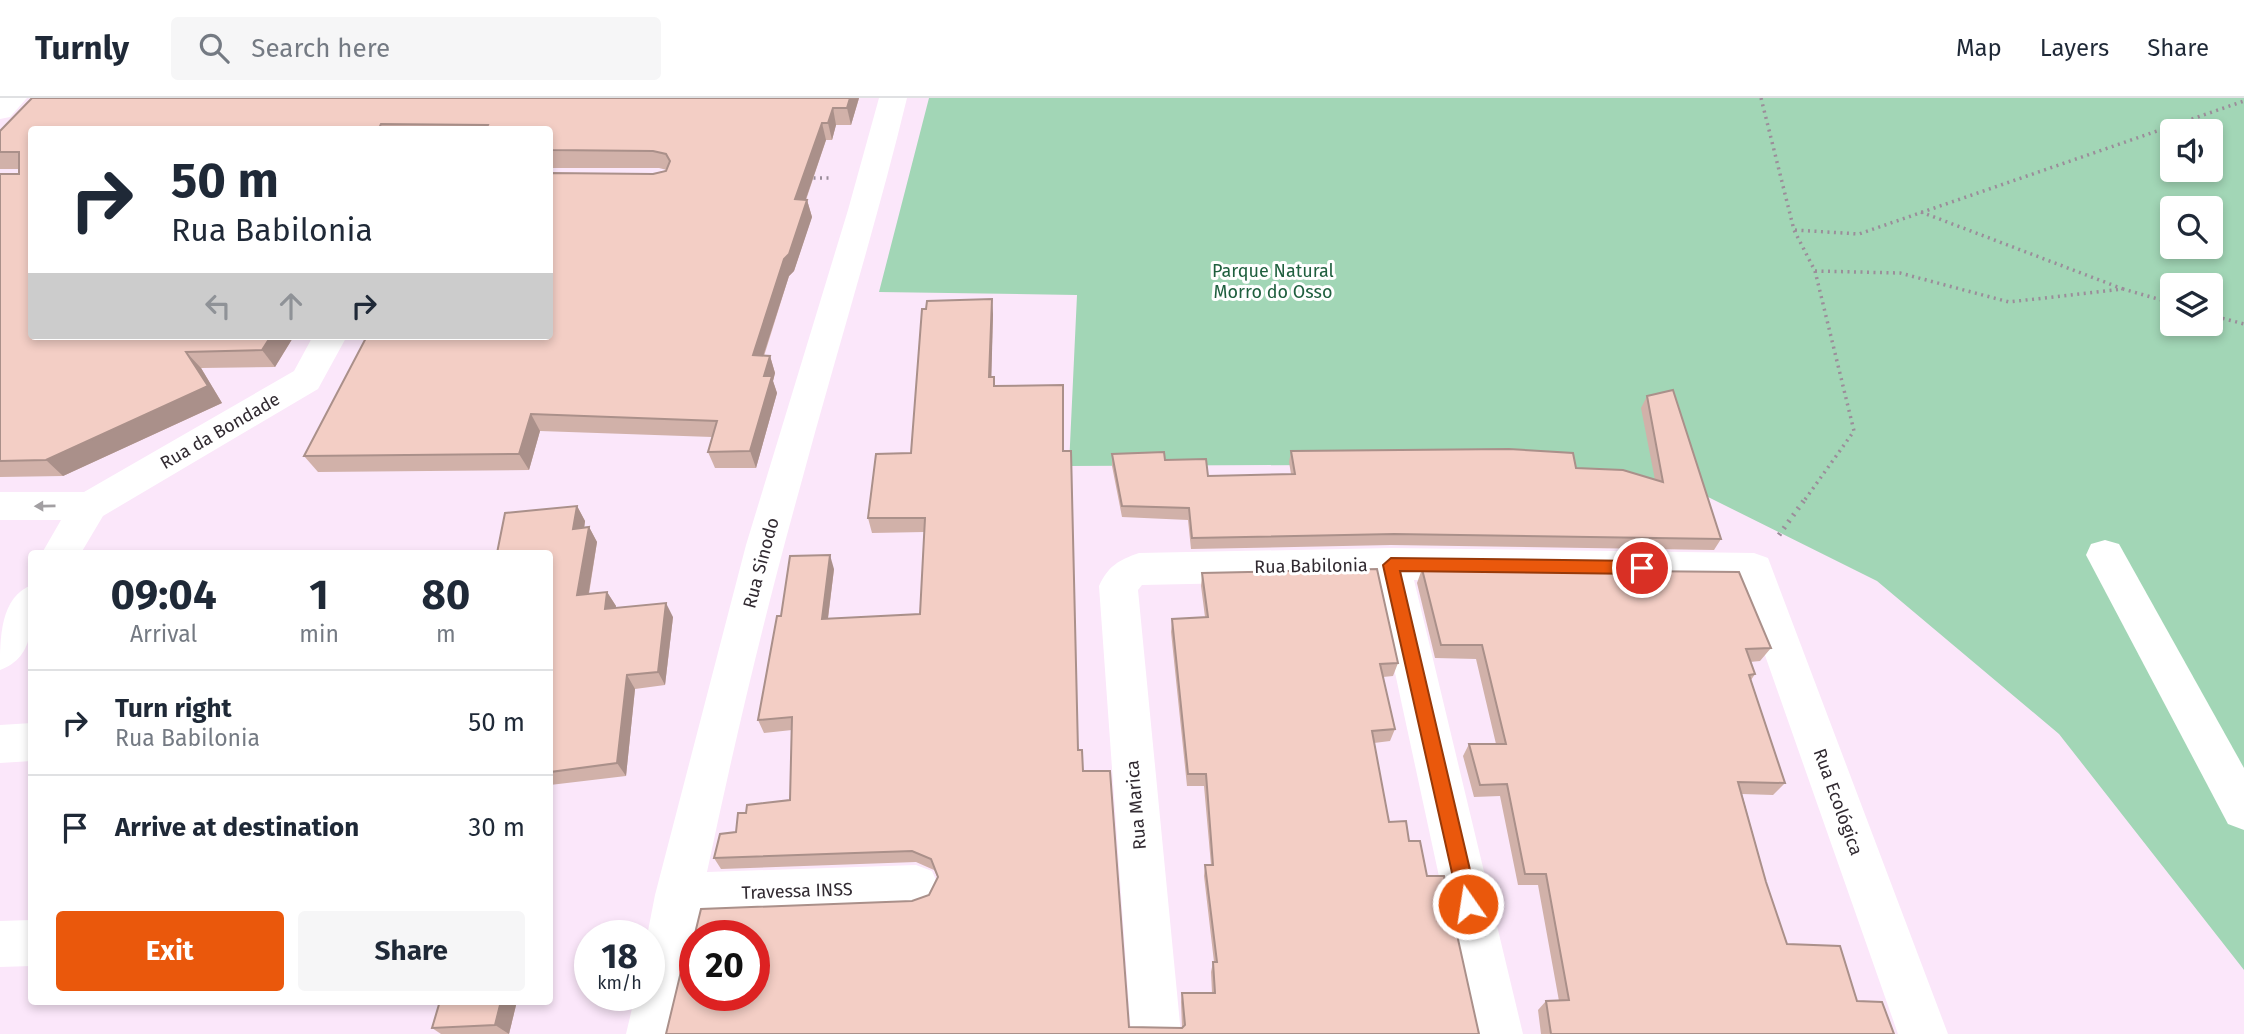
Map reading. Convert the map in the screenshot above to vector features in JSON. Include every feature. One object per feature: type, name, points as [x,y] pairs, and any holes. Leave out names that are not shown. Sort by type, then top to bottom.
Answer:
[{"type":"street","points":[[0,111],[13,98]]},
{"type":"street","name":"Rua Sinodo","points":[[651,1034],[678,895],[765,545],[874,178],[892,98]]},
{"type":"street","name":"Rua da Bondade","points":[[90,506],[306,380],[328,340]]},
{"type":"street","points":[[0,506],[90,506]]},
{"type":"street","points":[[63,550],[90,506]]},
{"type":"street","points":[[2105,555],[2244,810]]},
{"type":"street","points":[[1391,565],[1498,1034]]},
{"type":"street","name":"Rua Babilonia","points":[[1123,578],[1139,569],[1391,565],[1754,569]]},
{"type":"street","name":"Rua Ecológica","points":[[1754,569],[1923,1034]]},
{"type":"street","name":"Rua Marica","points":[[1123,578],[1117,594],[1156,1034]]},
{"type":"street","points":[[0,653],[28,608]]},
{"type":"street","points":[[0,744],[28,742]]},
{"type":"street","name":"Travessa INSS","points":[[678,895],[916,887]]},
{"type":"street","points":[[0,944],[28,943]]},
{"type":"path","points":[[1754,569],[1854,431],[1815,271],[1794,230],[1761,98]]},
{"type":"path","points":[[1794,230],[1859,234],[2244,101]]},
{"type":"path","points":[[807,178],[874,178]]},
{"type":"path","points":[[1921,212],[2123,289],[2160,300]]},
{"type":"path","points":[[1815,271],[1900,273],[2009,302],[2123,289]]},
{"type":"path","points":[[2223,318],[2244,324]]},
{"type":"green space","name":"Parque Natural Morro do Osso","points":[[929,98],[2244,98],[2244,970],[2059,734],[1877,581],[1702,494],[1529,464],[1069,466],[1077,295],[879,292]]},
{"type":"building","points":[[32,98],[850,98],[847,108],[833,108],[828,123],[822,123],[795,199],[807,200],[789,254],[784,259],[753,355],[770,356],[764,376],[772,376],[750,451],[708,452],[717,421],[531,414],[519,454],[304,456],[365,340],[553,340],[553,173],[653,174],[666,171],[670,161],[666,154],[653,151],[553,150],[553,126],[28,126],[28,340],[268,340],[262,350],[186,352],[208,386],[46,460],[0,461],[0,174],[19,174],[19,152],[0,152],[0,131]]},
{"type":"building","points":[[992,299],[989,377],[994,377],[994,386],[1063,385],[1063,451],[1071,451],[1078,750],[1082,750],[1083,771],[1110,771],[1129,1027],[1182,1028],[1185,1025],[1182,993],[1215,993],[1213,962],[1217,962],[1205,865],[1213,865],[1206,774],[1188,774],[1172,619],[1208,617],[1202,573],[1377,569],[1398,663],[1380,664],[1395,729],[1372,731],[1389,822],[1406,821],[1409,841],[1420,841],[1427,876],[1444,876],[1479,1034],[666,1034],[679,980],[679,1011],[770,1011],[770,920],[698,920],[701,909],[912,901],[929,895],[938,877],[931,859],[912,851],[714,858],[720,834],[736,832],[738,813],[746,813],[747,805],[790,800],[792,717],[758,720],[777,616],[781,616],[790,556],[830,555],[822,619],[920,614],[925,518],[868,518],[876,454],[911,453],[922,309],[926,309],[927,301]]},
{"type":"building","points":[[1673,390],[1721,539],[1394,534],[1192,538],[1189,508],[1122,506],[1112,454],[1164,452],[1165,460],[1206,459],[1208,476],[1295,474],[1291,451],[1509,449],[1573,453],[1576,468],[1623,470],[1663,482],[1647,396]]},
{"type":"building","points":[[577,506],[573,529],[589,527],[577,595],[607,592],[605,609],[666,603],[658,672],[627,675],[617,763],[553,772],[553,550],[498,550],[505,513]]},
{"type":"building","points":[[1422,569],[1739,572],[1771,648],[1746,649],[1755,674],[1749,675],[1785,783],[1738,782],[1766,882],[1787,944],[1840,946],[1857,1001],[1882,1002],[1894,1034],[1551,1034],[1546,1001],[1569,1000],[1546,874],[1525,874],[1507,784],[1480,785],[1469,744],[1506,744],[1482,645],[1441,645]]},
{"type":"building","points":[[439,1005],[500,1005],[495,1025],[432,1028]]},
{"type":"route","points":[[1468,904],[1391,565],[1642,568]]}]
